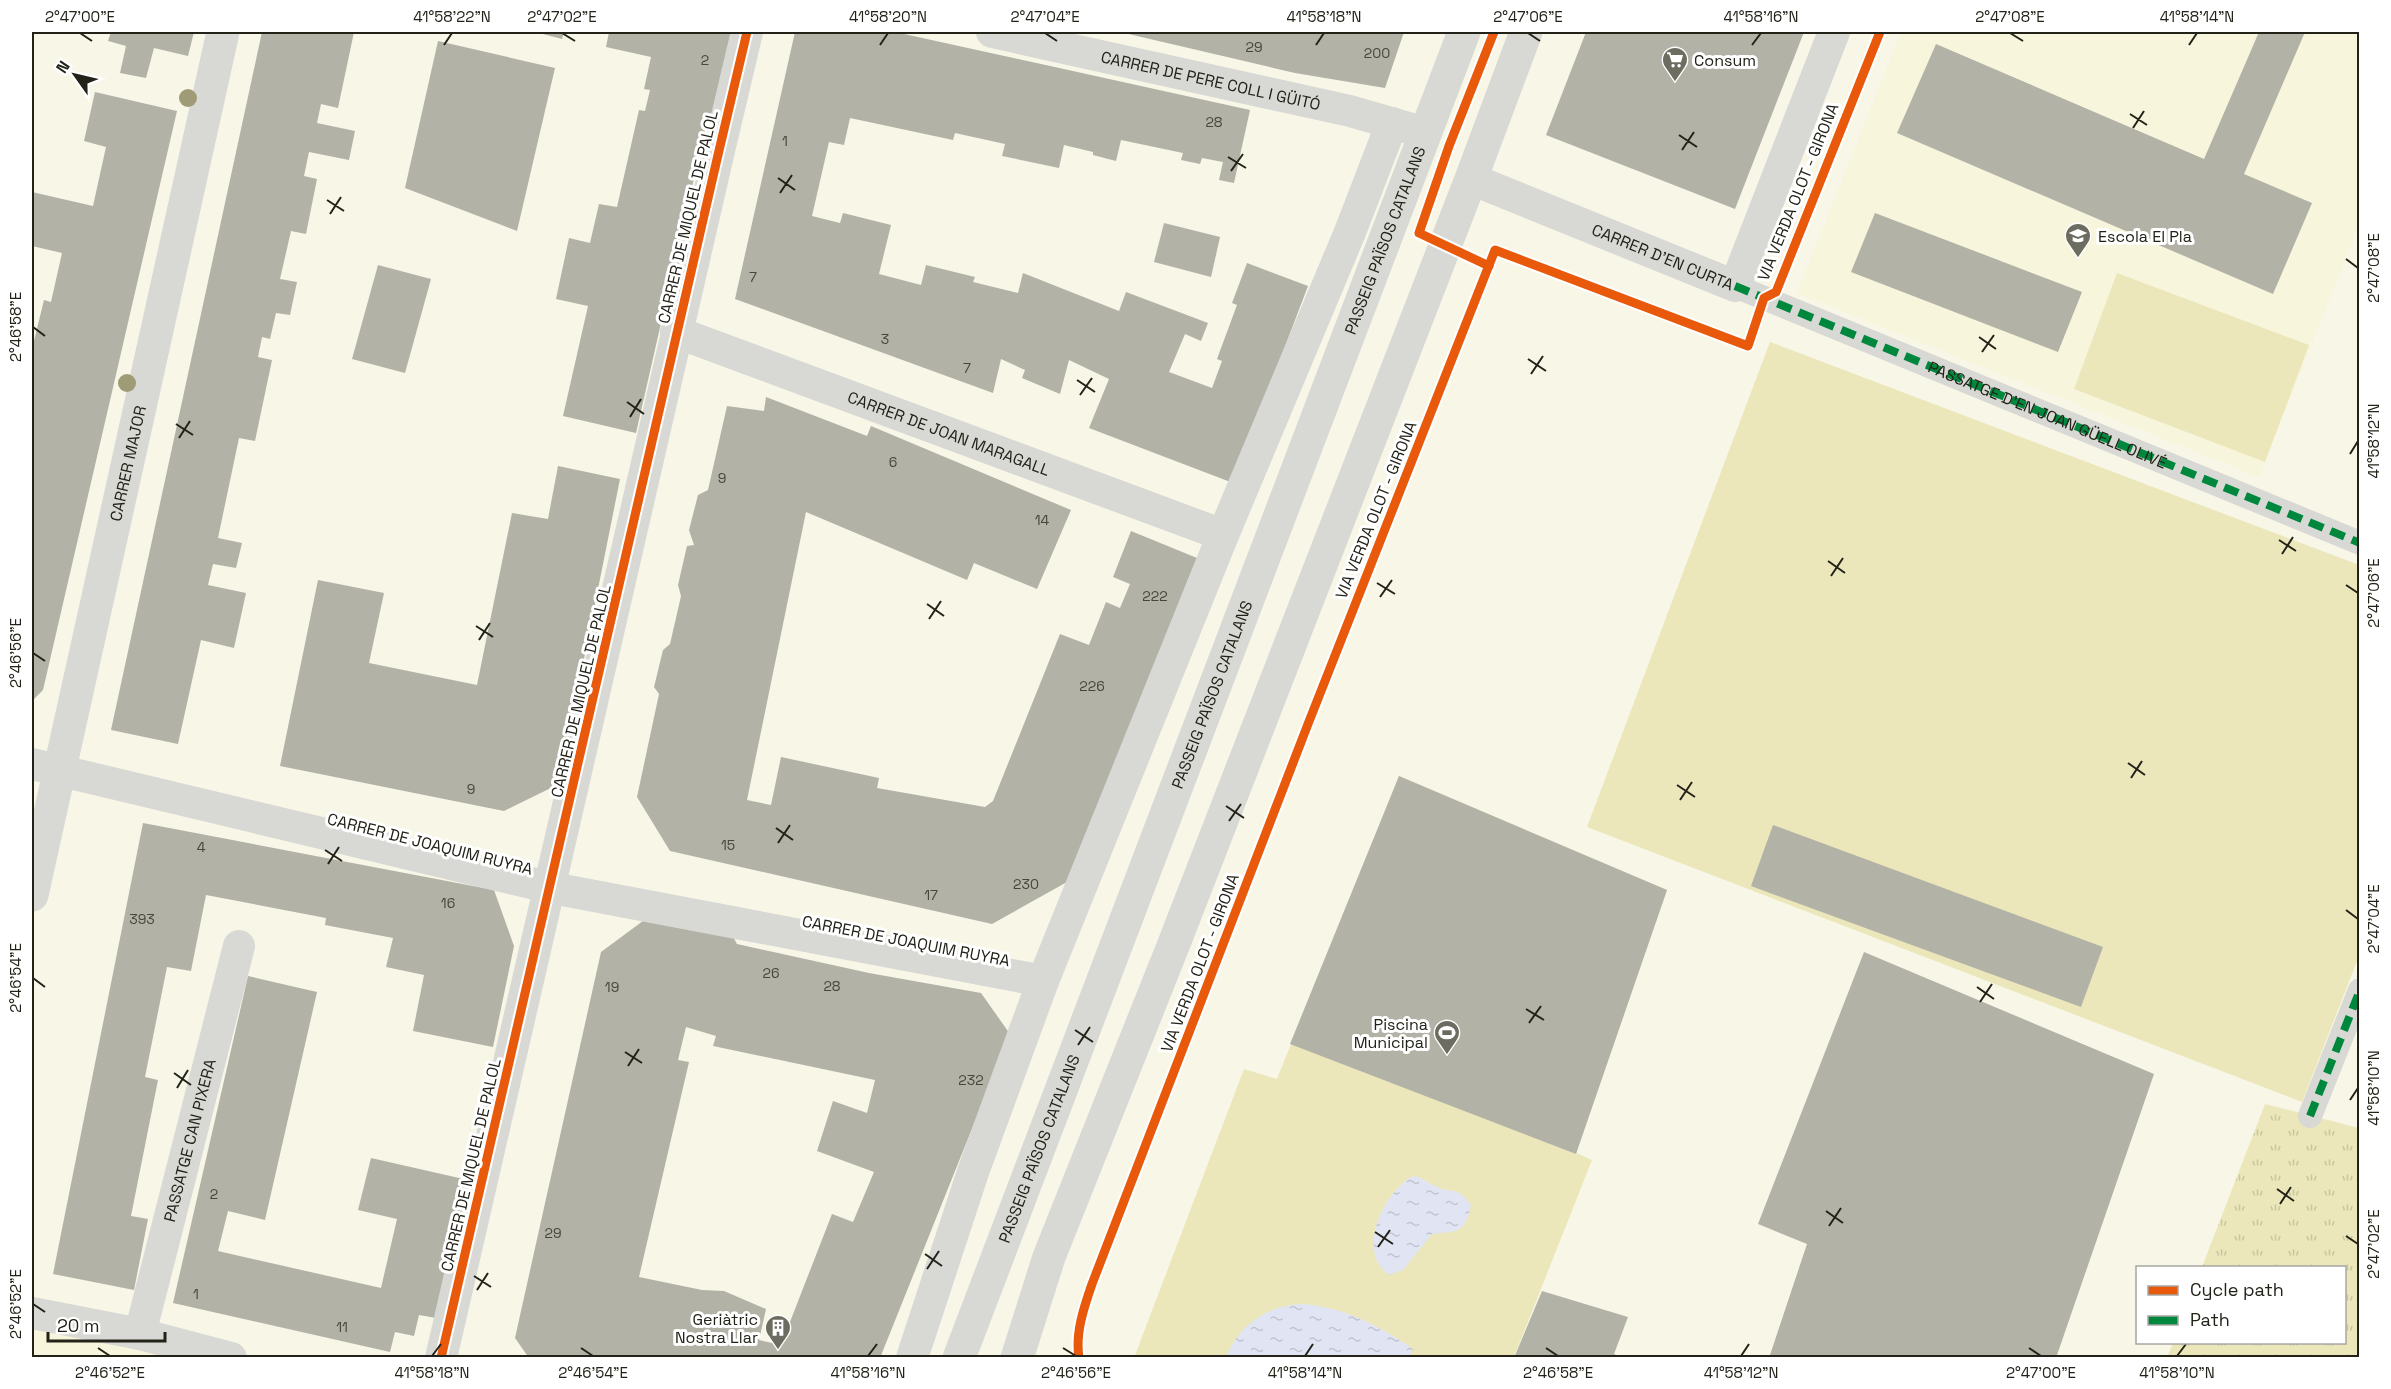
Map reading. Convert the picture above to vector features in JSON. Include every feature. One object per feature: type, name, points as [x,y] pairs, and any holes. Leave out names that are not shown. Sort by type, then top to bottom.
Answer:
[{"type":"main road","name":"CARRER MAJOR","points":[[32,895],[46,767],[223,32]]},
{"type":"main road","name":"PASSEIG PAÏSOS CATALANS","points":[[959,1358],[1464,32]]},
{"type":"main road","points":[[1017,1358],[1049,1257],[1171,952],[1472,179],[1526,32]]},
{"type":"street","name":"CARRER DE MIQUEL DE PALOL","points":[[441,1358],[552,888],[676,332],[747,32]]},
{"type":"street","name":"CARRER DE PERE COLL I GÜITÓ","points":[[992,32],[1350,111],[1426,133]]},
{"type":"street","name":"CARRER D'EN CURTA","points":[[1472,179],[1735,286],[1834,32]]},
{"type":"street","points":[[912,1358],[973,1172],[1043,981],[1223,535],[1350,232],[1392,123]]},
{"type":"street","name":"PASSATGE D'EN JOAN GÜELL OLIVÉ","points":[[1735,286],[2360,543]]},
{"type":"street","name":"CARRER DE JOAN MARAGALL","points":[[676,332],[1223,535]]},
{"type":"street","name":"CARRER DE JOAQUIM RUYRA","points":[[46,767],[552,888],[1043,981]]},
{"type":"street","name":"PASSATGE CAN PIXERA","points":[[140,1334],[240,946]]},
{"type":"street","points":[[2310,1116],[2360,990]]},
{"type":"street","points":[[32,1313],[140,1334],[231,1358]]},
{"type":"shaded area","name":"Escola El Pla","points":[[1901,32],[2359,32],[2359,225],[2259,477],[1797,293]]},
{"type":"shaded area","points":[[32,1317],[185,1357],[32,1357]]},
{"type":"green space","points":[[2117,273],[2309,345],[2265,462],[2074,389]]},
{"type":"green space","points":[[1770,342],[2359,565],[2359,956],[2302,1102],[1587,827]]},
{"type":"green space","name":"Piscina Municipal","points":[[1399,776],[1667,890],[1576,1153],[1592,1160],[1514,1357],[1134,1358],[1244,1069],[1277,1079]]},
{"type":"green space","points":[[2265,1104],[2359,1128],[2359,1357],[2167,1358],[2173,1344],[2346,1344],[2346,1266],[2202,1266]]},
{"type":"water","points":[[1413,1176],[1441,1189],[1461,1194],[1471,1205],[1469,1214],[1459,1229],[1432,1234],[1403,1270],[1389,1275],[1379,1265],[1374,1252],[1377,1222],[1392,1195]]},
{"type":"water","points":[[1301,1304],[1346,1313],[1374,1325],[1413,1349],[1409,1357],[1226,1357],[1238,1336],[1255,1319],[1276,1309]]},
{"type":"building","points":[[111,32],[194,32],[188,56],[154,48],[146,78],[120,73],[126,46],[108,41]]},
{"type":"building","points":[[262,32],[354,32],[338,108],[321,104],[317,123],[355,131],[349,160],[309,152],[304,176],[317,179],[306,234],[291,231],[280,279],[297,282],[290,315],[276,313],[270,339],[262,337],[258,357],[272,360],[255,441],[239,438],[218,538],[242,543],[236,568],[213,564],[208,585],[246,593],[234,648],[201,640],[178,744],[111,730]]},
{"type":"building","points":[[535,32],[564,32],[562,39]]},
{"type":"building","points":[[609,32],[731,32],[708,130],[705,130],[636,433],[563,416],[588,306],[556,299],[569,238],[590,243],[599,204],[617,207],[639,110],[645,111],[650,90],[644,89],[651,57],[606,47]]},
{"type":"building","points":[[795,32],[895,32],[1250,110],[1234,183],[1219,180],[1223,162],[1202,158],[1200,164],[1181,160],[1183,153],[1121,140],[1116,161],[1093,155],[1093,152],[1064,145],[1059,168],[1002,156],[1005,144],[955,133],[953,140],[850,118],[844,145],[829,142],[812,216],[840,223],[843,213],[891,225],[879,274],[921,285],[926,265],[975,277],[973,282],[1018,293],[1023,273],[1119,311],[1126,292],[1208,323],[1201,341],[1185,334],[1169,372],[1212,388],[1222,361],[1217,359],[1237,305],[1232,303],[1247,263],[1308,286],[1233,483],[1089,428],[1109,379],[1069,360],[1060,394],[1022,378],[1025,370],[1001,359],[993,393],[735,299]]},
{"type":"building","points":[[1120,32],[1404,32],[1385,88],[1295,73]]},
{"type":"building","name":"Consum","points":[[1586,32],[1804,32],[1735,209],[1546,135]]},
{"type":"building","points":[[2259,32],[2305,32],[2244,174],[2312,203],[2273,294],[1897,133],[1936,44],[2204,159]]},
{"type":"building","points":[[438,41],[555,68],[517,231],[405,188]]},
{"type":"building","points":[[95,92],[177,111],[43,690],[32,701],[32,349],[44,300],[51,302],[62,253],[32,246],[32,192],[93,206],[106,147],[84,141]]},
{"type":"building","points":[[1875,213],[2082,292],[2058,352],[1851,272]]},
{"type":"building","points":[[1164,223],[1220,237],[1211,277],[1154,262]]},
{"type":"building","points":[[378,265],[431,279],[405,373],[352,359]]},
{"type":"building","points":[[766,397],[867,436],[871,426],[1071,510],[1037,589],[974,563],[967,580],[806,512],[747,800],[771,805],[781,757],[879,778],[877,788],[985,807],[993,801],[1060,634],[1089,645],[1106,602],[1120,608],[1130,584],[1113,577],[1131,531],[1197,558],[1067,882],[992,924],[670,851],[637,797],[659,694],[654,687],[663,650],[670,644],[681,596],[678,585],[687,546],[694,545],[689,530],[698,495],[708,490],[727,406],[764,411]]},
{"type":"building","points":[[558,466],[620,479],[559,784],[504,811],[280,766],[318,580],[384,593],[369,663],[477,685],[512,513],[548,519]]},
{"type":"building","points":[[1399,776],[1667,890],[1576,1154],[1290,1044]]},
{"type":"building","points":[[143,823],[494,890],[514,946],[493,1047],[413,1031],[424,975],[386,967],[393,938],[325,925],[326,918],[206,895],[191,971],[167,967],[145,1077],[158,1080],[131,1216],[148,1219],[134,1290],[53,1274]]},
{"type":"building","points":[[1773,825],[2103,947],[2081,1007],[1751,886]]},
{"type":"building","points":[[647,918],[731,933],[737,944],[869,973],[981,993],[1010,1034],[880,1358],[529,1358],[515,1338],[601,952]],"holes":[[[686,1027],[716,1036],[713,1046],[875,1080],[867,1113],[833,1101],[817,1151],[874,1172],[853,1222],[832,1214],[781,1345],[759,1340],[766,1309],[724,1291],[702,1290],[639,1277],[689,1062],[678,1060]]]},
{"type":"building","points":[[1864,952],[2154,1074],[2056,1358],[1769,1358],[1807,1244],[1758,1224]]},
{"type":"building","points":[[248,976],[317,992],[265,1220],[228,1211],[218,1251],[381,1288],[397,1219],[358,1210],[371,1158],[468,1180],[436,1318],[419,1315],[414,1336],[395,1332],[390,1352],[173,1303]]},
{"type":"building","points":[[1542,1291],[1628,1317],[1614,1354],[1623,1358],[1514,1358]]},
{"type":"marked path","points":[[1735,286],[2360,543]]},
{"type":"marked path","points":[[2310,1116],[2360,990]]},
{"type":"cycle path","points":[[441,1358],[747,32]]},
{"type":"cycle path","points":[[1489,266],[1419,233],[1449,146],[1494,32]]},
{"type":"cycle path","name":"VIA VERDA OLOT - GIRONA","points":[[1079,1358],[1079,1330],[1092,1284],[1308,724],[1495,250],[1748,346],[1764,298],[1776,292],[1880,32]]},
{"type":"place","name":"Consum","points":[[1675,83]]},
{"type":"place","name":"Escola El Pla","points":[[2078,259]]},
{"type":"place","name":"Piscina Municipal","points":[[1447,1056]]},
{"type":"place","name":"Geriàtric Nostra Llar","points":[[778,1351]]}]
